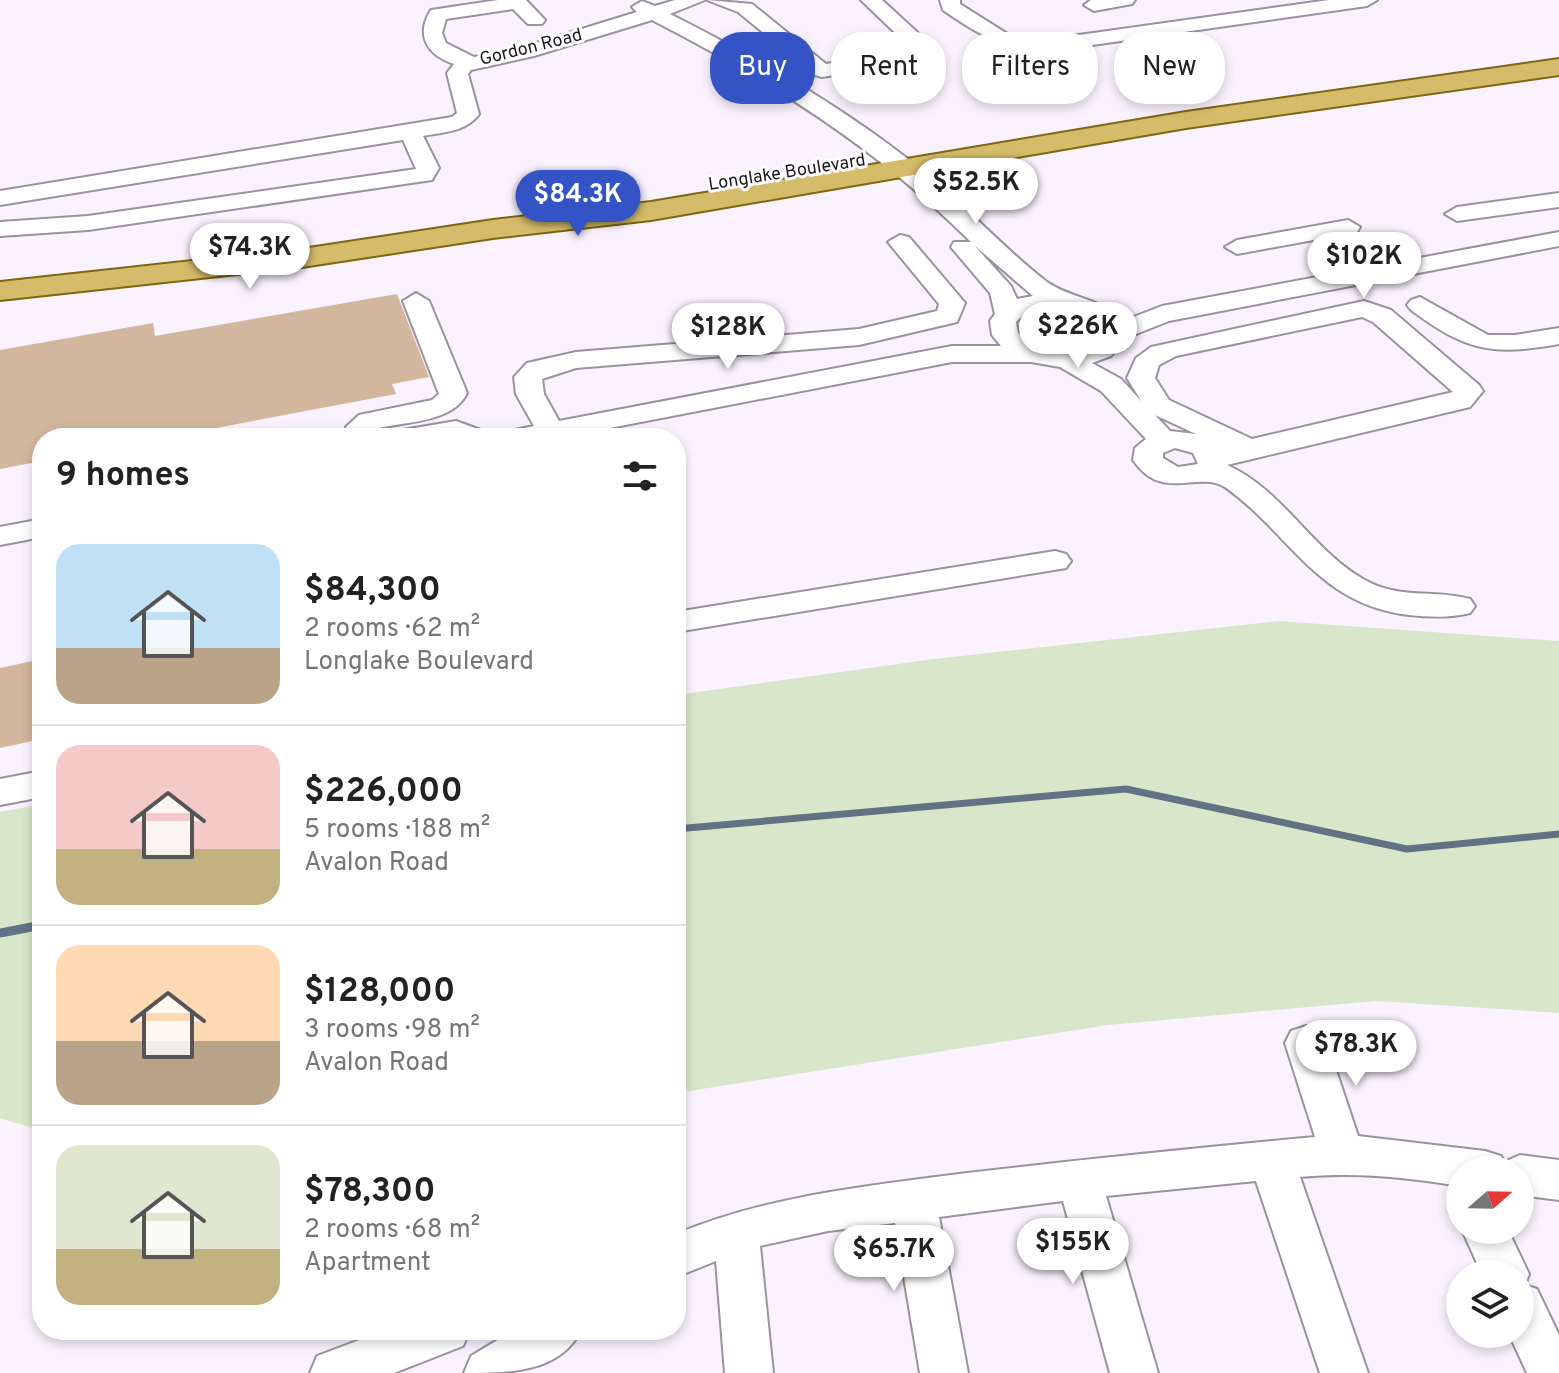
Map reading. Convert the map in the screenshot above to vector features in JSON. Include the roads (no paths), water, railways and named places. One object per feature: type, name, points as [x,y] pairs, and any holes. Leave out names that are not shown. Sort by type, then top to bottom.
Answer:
[{"type":"main road","name":"Longlake Boulevard","points":[[0,291],[302,258],[493,229],[651,211],[886,165],[1559,65]]},
{"type":"street","name":"Gordon Road","points":[[410,132],[465,118],[468,103],[457,73],[471,62],[527,52],[634,9],[695,0]]},
{"type":"street","points":[[717,0],[745,8],[822,71],[924,54],[924,49],[871,0]]},
{"type":"street","points":[[950,0],[950,6],[997,39],[1021,46],[1063,46],[1367,0]]},
{"type":"street","points":[[1094,5],[1125,0]]},
{"type":"street","points":[[1256,0],[1277,14]]},
{"type":"street","points":[[471,62],[446,57],[434,42],[432,30],[438,14],[518,3],[535,20]]},
{"type":"street","points":[[634,9],[790,86],[1057,301]]},
{"type":"street","points":[[0,198],[410,132],[428,168],[424,175],[405,179],[88,223],[0,229]]},
{"type":"street","points":[[886,165],[1002,291],[1011,342],[1034,354]]},
{"type":"street","points":[[1457,214],[1559,200]]},
{"type":"street","points":[[1287,290],[1237,247],[1348,227]]},
{"type":"street","points":[[952,354],[1028,304],[1057,301],[1092,309],[1162,314],[1559,239]]},
{"type":"street","points":[[535,428],[528,377],[537,369],[576,360],[859,337],[948,316],[952,303],[900,242]]},
{"type":"street","points":[[1267,242],[1319,284]]},
{"type":"street","points":[[360,428],[369,421],[441,406],[451,398],[453,393],[416,301]]},
{"type":"street","points":[[1420,305],[1459,334],[1480,344],[1502,346],[1559,336]]},
{"type":"street","points":[[1092,309],[1112,324],[1103,371],[1111,385],[1163,440],[1149,448],[1148,460],[1154,466],[1184,476],[1249,449],[1460,401],[1467,397],[1469,391],[1382,316],[1364,309],[1181,347],[1155,354],[1143,366],[1141,378],[1159,406],[1249,449]]},
{"type":"street","points":[[853,317],[901,310],[919,324]]},
{"type":"street","points":[[572,428],[952,354],[1034,354],[1065,359],[1095,354],[1111,341],[1162,314]]},
{"type":"street","points":[[1065,359],[1111,385]]},
{"type":"street","points":[[1211,463],[1246,487],[1342,582],[1361,595],[1405,606],[1459,606]]},
{"type":"street","points":[[0,514],[32,508]]},
{"type":"street","points":[[0,536],[32,530]]},
{"type":"street","points":[[686,620],[1055,561]]},
{"type":"street","points":[[0,792],[32,786]]},
{"type":"street","points":[[1306,1043],[1342,1154]]},
{"type":"street","points":[[686,1252],[736,1231],[828,1211],[1079,1179],[1342,1154],[1446,1168]]},
{"type":"street","points":[[1272,1162],[1344,1373]]},
{"type":"street","points":[[1534,1177],[1559,1180]]},
{"type":"street","points":[[1079,1179],[1134,1373]]},
{"type":"street","points":[[914,1201],[944,1373]]},
{"type":"street","points":[[736,1231],[749,1373]]},
{"type":"street","points":[[1534,1335],[1552,1373]]},
{"type":"street","points":[[334,1373],[420,1340]]},
{"type":"street","points":[[488,1373],[545,1344]]},
{"type":"waterway","points":[[686,828],[1126,789],[1407,849],[1559,834]]},
{"type":"waterway","points":[[0,933],[32,927]]}]
